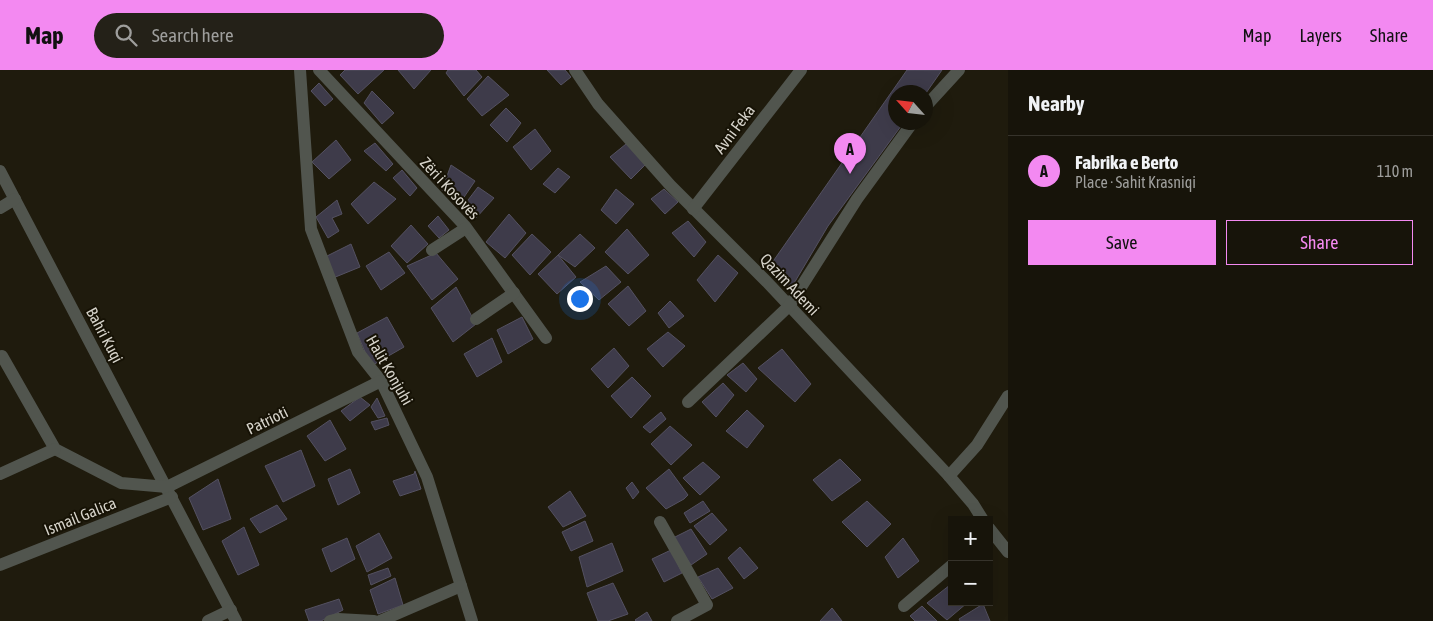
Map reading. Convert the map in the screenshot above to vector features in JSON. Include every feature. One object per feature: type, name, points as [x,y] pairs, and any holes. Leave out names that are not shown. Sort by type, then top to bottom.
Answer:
[{"type":"street","name":"Halit Konjuhi","points":[[300,70],[311,229],[358,352],[381,381],[427,476],[461,586],[469,620]]},
{"type":"street","name":"Zëri i Kosovës","points":[[318,70],[469,231],[546,338]]},
{"type":"street","name":"Qazim Ademi","points":[[576,70],[598,104],[693,209],[789,306],[950,476],[980,516]]},
{"type":"street","name":"Avni Feka","points":[[693,209],[801,70]]},
{"type":"street","points":[[933,96],[959,70]]},
{"type":"street","points":[[688,402],[789,306],[858,199],[908,130]]},
{"type":"street","name":"Bahri Kuqi","points":[[0,171],[234,616]]},
{"type":"street","points":[[0,208],[15,199]]},
{"type":"street","points":[[435,252],[469,231]]},
{"type":"street","points":[[476,319],[514,293]]},
{"type":"street","points":[[2,356],[55,449],[121,482],[169,492]]},
{"type":"street","name":"Patrioti","points":[[169,492],[381,381]]},
{"type":"street","points":[[950,476],[977,445],[1008,396]]},
{"type":"street","points":[[0,474],[55,449]]},
{"type":"street","name":"Ismail Galica","points":[[0,565],[169,492]]},
{"type":"street","points":[[660,522],[708,605],[677,621]]},
{"type":"street","points":[[993,534],[1008,552]]},
{"type":"street","points":[[904,606],[948,568]]},
{"type":"street","points":[[380,621],[461,586]]},
{"type":"street","points":[[208,621],[234,616]]},
{"type":"street","points":[[330,621],[338,618],[374,621]]},
{"type":"building","points":[[345,70],[384,70],[358,94],[340,75]]},
{"type":"building","points":[[398,70],[431,70],[414,89]]},
{"type":"building","points":[[448,70],[476,70],[482,77],[464,96],[446,73]]},
{"type":"building","points":[[547,70],[565,70],[571,77],[561,85]]},
{"type":"building","points":[[907,70],[942,70],[932,85],[896,85]]},
{"type":"building","points":[[488,76],[509,95],[482,116],[467,99]]},
{"type":"building","points":[[319,83],[333,99],[325,106],[311,91]]},
{"type":"building","points":[[372,91],[394,113],[382,124],[364,103]]},
{"type":"building","points":[[888,97],[888,130],[898,130],[828,226],[790,290],[767,270]]},
{"type":"building","points":[[506,108],[521,123],[507,142],[490,125]]},
{"type":"building","points":[[535,129],[551,151],[531,170],[513,147]]},
{"type":"building","points":[[336,140],[351,160],[329,179],[312,162]]},
{"type":"building","points":[[375,143],[393,164],[386,171],[364,151]]},
{"type":"building","points":[[626,144],[646,164],[631,179],[610,157]]},
{"type":"building","points":[[451,165],[475,181],[460,203],[442,190]]},
{"type":"building","points":[[558,168],[570,177],[555,193],[543,184]]},
{"type":"building","points":[[402,170],[417,188],[410,196],[393,178]]},
{"type":"building","points":[[374,182],[396,199],[368,224],[351,204]]},
{"type":"building","points":[[478,187],[494,198],[476,218],[465,204]]},
{"type":"building","points":[[616,189],[634,204],[616,224],[601,210]]},
{"type":"building","points":[[664,189],[678,202],[665,214],[651,199]]},
{"type":"building","points":[[337,200],[342,214],[332,218],[339,231],[328,238],[316,217]]},
{"type":"building","points":[[509,214],[526,233],[505,258],[486,242]]},
{"type":"building","points":[[438,216],[449,230],[439,238],[428,226]]},
{"type":"building","points":[[688,221],[706,242],[694,257],[672,233]]},
{"type":"building","points":[[411,225],[428,244],[407,263],[391,246]]},
{"type":"building","points":[[627,229],[649,255],[628,274],[605,252]]},
{"type":"building","points":[[532,234],[551,252],[530,275],[512,255]]},
{"type":"building","points":[[580,234],[595,248],[575,267],[558,255]]},
{"type":"building","points":[[351,244],[360,267],[333,278],[325,257]]},
{"type":"building","points":[[389,252],[405,273],[381,290],[366,266]]},
{"type":"building","points":[[436,253],[458,279],[432,300],[407,266]]},
{"type":"building","points":[[558,255],[576,277],[557,294],[538,274]]},
{"type":"building","points":[[718,255],[738,273],[715,302],[697,280]]},
{"type":"building","points":[[606,266],[621,282],[599,300],[580,282]]},
{"type":"building","points":[[628,286],[646,311],[629,326],[608,304]]},
{"type":"building","points":[[456,287],[476,324],[453,342],[431,308]]},
{"type":"building","points":[[670,301],[684,316],[669,328],[658,313]]},
{"type":"building","points":[[387,317],[404,347],[371,366],[357,333]]},
{"type":"building","points":[[522,317],[533,339],[508,354],[497,330]]},
{"type":"building","points":[[668,332],[685,346],[663,367],[647,349]]},
{"type":"building","points":[[492,338],[502,362],[477,377],[464,354]]},
{"type":"building","points":[[614,348],[629,366],[608,388],[591,369]]},
{"type":"building","points":[[782,349],[811,384],[795,402],[758,368]]},
{"type":"building","points":[[743,363],[757,379],[746,392],[727,375]]},
{"type":"building","points":[[632,377],[651,396],[631,418],[611,396]]},
{"type":"building","points":[[723,383],[734,395],[716,417],[702,402]]},
{"type":"building","points":[[360,397],[370,405],[350,421],[341,411]]},
{"type":"building","points":[[377,398],[385,416],[378,418],[371,407]]},
{"type":"building","points":[[747,410],[764,426],[747,448],[726,431]]},
{"type":"building","points":[[661,412],[666,419],[650,433],[643,427]]},
{"type":"building","points":[[387,418],[389,425],[375,430],[371,422]]},
{"type":"building","points":[[330,420],[346,449],[325,461],[307,436]]},
{"type":"building","points":[[670,426],[692,445],[671,465],[651,444]]},
{"type":"building","points":[[301,450],[315,486],[283,502],[265,466]]},
{"type":"building","points":[[840,459],[861,480],[832,501],[813,480]]},
{"type":"building","points":[[703,462],[720,477],[700,495],[683,478]]},
{"type":"building","points":[[350,469],[360,493],[338,505],[328,479]]},
{"type":"building","points":[[669,469],[688,495],[666,509],[646,488]]},
{"type":"building","points":[[415,471],[421,489],[400,496],[393,481],[414,474]]},
{"type":"building","points":[[218,479],[231,519],[203,530],[189,498]]},
{"type":"building","points":[[632,482],[639,492],[633,499],[626,488]]},
{"type":"building","points":[[570,491],[586,516],[563,527],[548,507]]},
{"type":"building","points":[[703,501],[710,511],[690,523],[684,513]]},
{"type":"building","points":[[867,501],[891,524],[867,547],[842,522]]},
{"type":"building","points":[[277,505],[287,519],[260,533],[250,519]]},
{"type":"building","points":[[712,513],[727,530],[710,545],[694,526]]},
{"type":"building","points":[[585,521],[593,541],[571,551],[562,532]]},
{"type":"building","points":[[244,527],[259,565],[238,575],[222,541]]},
{"type":"building","points":[[691,529],[707,554],[691,565],[673,538]]},
{"type":"building","points":[[379,533],[392,558],[367,572],[356,546]]},
{"type":"building","points":[[347,538],[355,559],[331,572],[322,549]]},
{"type":"building","points":[[903,538],[919,561],[898,578],[885,557]]},
{"type":"building","points":[[612,543],[623,571],[587,587],[579,557]]},
{"type":"building","points":[[740,547],[758,568],[744,579],[728,558]]},
{"type":"building","points":[[671,550],[682,573],[664,582],[652,559]]},
{"type":"building","points":[[388,568],[391,576],[371,585],[368,575]]},
{"type":"building","points":[[718,568],[733,588],[712,599],[698,577]]},
{"type":"building","points":[[395,578],[403,605],[378,614],[370,590]]},
{"type":"building","points":[[613,583],[628,614],[608,621],[598,621],[587,593]]},
{"type":"building","points":[[948,587],[948,606],[963,606],[947,620],[927,603]]},
{"type":"building","points":[[339,599],[343,610],[321,621],[309,621],[305,610]]},
{"type":"building","points":[[922,606],[937,621],[915,621],[910,616]]},
{"type":"building","points":[[980,606],[984,606],[990,621],[960,621],[959,619]]},
{"type":"building","points":[[832,608],[842,621],[820,621]]},
{"type":"building","points":[[647,612],[652,621],[635,620]]},
{"type":"place","name":"Fabrika e Berto","points":[[850,174]]}]
